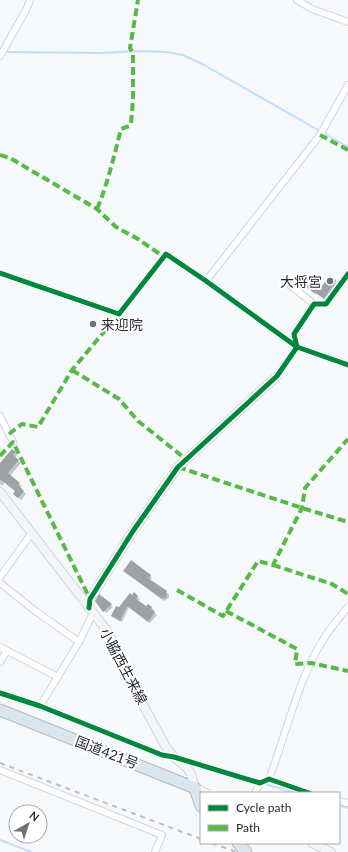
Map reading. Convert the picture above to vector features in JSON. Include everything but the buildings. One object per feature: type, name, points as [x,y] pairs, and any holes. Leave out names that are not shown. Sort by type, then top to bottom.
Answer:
[{"type":"highway","name":"国道421号","points":[[0,710],[195,788]]},
{"type":"highway","points":[[195,788],[200,803]]},
{"type":"highway","points":[[239,844],[246,852]]},
{"type":"main road","points":[[91,610],[90,599],[178,467],[277,376]]},
{"type":"main road","name":"小脇西生来線","points":[[0,492],[108,632],[134,688],[166,747],[187,768],[191,774],[195,788]]},
{"type":"main road","points":[[195,788],[204,792]]},
{"type":"main road","points":[[314,844],[330,852]]},
{"type":"street","points":[[0,56],[2,47],[28,8],[30,0]]},
{"type":"street","points":[[297,0],[312,9],[348,22]]},
{"type":"street","points":[[206,281],[320,135],[348,85]]},
{"type":"street","points":[[0,273],[120,314],[166,254],[298,347],[348,365]]},
{"type":"street","points":[[291,286],[314,304],[326,304],[348,274]]},
{"type":"street","points":[[298,347],[294,334],[314,304]]},
{"type":"street","points":[[277,376],[298,347]]},
{"type":"street","points":[[0,416],[13,442]]},
{"type":"street","points":[[0,577],[31,534]]},
{"type":"street","points":[[0,583],[34,610],[79,642]]},
{"type":"street","points":[[269,779],[306,674],[316,651],[334,624],[348,607]]},
{"type":"street","points":[[40,706],[79,642],[91,610]]},
{"type":"street","points":[[0,647],[58,677]]},
{"type":"street","points":[[0,662],[7,651]]},
{"type":"street","points":[[0,693],[40,706],[162,755],[174,756],[260,783],[269,779],[306,792]]},
{"type":"street","points":[[0,770],[162,835],[155,852]]},
{"type":"street","points":[[256,792],[260,783]]},
{"type":"waterway","points":[[5,52],[100,53],[140,51],[166,52],[183,55],[204,65],[318,130]]},
{"type":"waterway","points":[[323,133],[348,147]]},
{"type":"waterway","points":[[265,784],[292,792]]},
{"type":"waterway","points":[[340,805],[348,808]]},
{"type":"waterway","points":[[0,840],[31,852]]},
{"type":"railway","points":[[0,763],[200,839]]},
{"type":"railway","points":[[215,844],[236,852]]},
{"type":"marked path","points":[[97,209],[108,179],[121,129],[131,124],[133,99],[133,54],[130,48],[138,0]]},
{"type":"marked path","points":[[320,135],[348,150]]},
{"type":"marked path","points":[[0,155],[10,158],[97,209],[116,227],[138,239],[164,257]]},
{"type":"marked path","points":[[9,434],[22,424],[38,427],[72,370],[119,314]]},
{"type":"marked path","points":[[72,370],[119,399],[138,421],[187,460]]},
{"type":"marked path","points":[[177,590],[223,616],[258,561],[273,565],[302,508],[305,488],[348,439]]},
{"type":"marked path","points":[[0,456],[13,442],[90,599]]},
{"type":"marked path","points":[[178,467],[348,522]]},
{"type":"marked path","points":[[273,565],[332,584],[348,594]]},
{"type":"marked path","points":[[226,611],[297,649],[295,664],[311,663],[348,671]]},
{"type":"cycle path","points":[[0,273],[119,314],[166,254],[297,347],[348,365]]},
{"type":"cycle path","points":[[89,608],[90,599],[133,531],[178,467],[277,376],[297,347],[294,334],[314,304],[326,304],[348,274]]},
{"type":"cycle path","points":[[0,693],[40,706],[162,755],[174,757],[260,783],[269,779],[306,792]]},
{"type":"place","name":"大将宮","points":[[330,281]]},
{"type":"place","name":"来迎院","points":[[93,324]]}]
